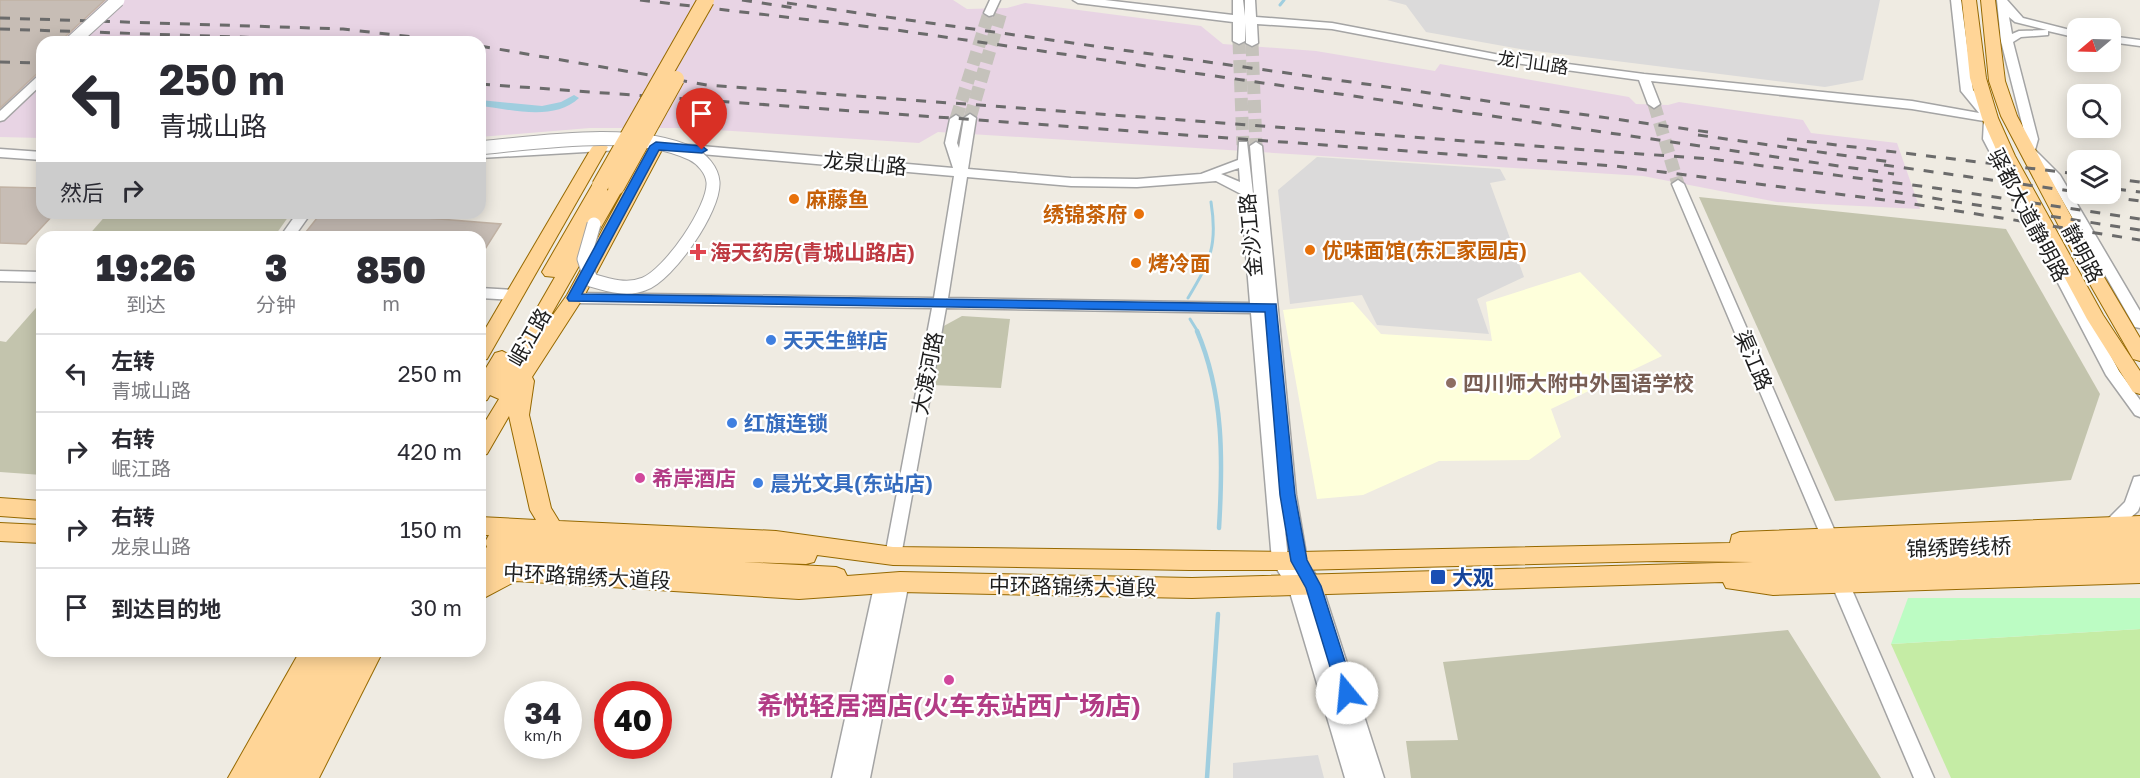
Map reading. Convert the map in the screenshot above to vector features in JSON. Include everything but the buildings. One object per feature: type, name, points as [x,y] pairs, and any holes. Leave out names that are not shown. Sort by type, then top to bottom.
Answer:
[{"type":"main road","name":"岷江路","points":[[486,385],[706,0]]},
{"type":"main road","name":"岷江路","points":[[486,413],[721,0]]},
{"type":"main road","name":"驿都大道静明路","points":[[1969,0],[1978,78],[1990,118]]},
{"type":"main road","name":"驿都大道静明路","points":[[1998,1],[2000,94],[2029,151]]},
{"type":"main road","name":"静明路","points":[[1990,118],[2046,230],[2096,319],[2140,387]]},
{"type":"main road","name":"岷江路","points":[[486,438],[525,372],[574,298],[656,146]]},
{"type":"main road","name":"岷江路","points":[[486,344],[600,147]]},
{"type":"main road","name":"静明路","points":[[2029,151],[2092,272],[2140,354]]},
{"type":"main road","points":[[525,372],[519,415],[541,510],[552,528]]},
{"type":"main road","points":[[0,507],[36,510]]},
{"type":"main road","points":[[1657,552],[1751,540],[2140,525]]},
{"type":"main road","name":"中环路锦绣大道段","points":[[486,526],[776,540],[893,556],[1289,561],[1657,552]]},
{"type":"main road","points":[[0,532],[36,534]]},
{"type":"main road","name":"锦绣跨线桥","points":[[1782,561],[2140,540]]},
{"type":"main road","points":[[1657,552],[1782,561]]},
{"type":"main road","points":[[489,555],[893,556]]},
{"type":"main road","points":[[489,555],[794,572],[892,582]]},
{"type":"main road","name":"中环路锦绣大道段","points":[[489,555],[514,572],[799,589],[892,582],[1192,588],[1666,575]]},
{"type":"main road","name":"锦绣跨线桥","points":[[1782,561],[2140,556]]},
{"type":"main road","points":[[1666,575],[1782,561]]},
{"type":"main road","points":[[486,587],[514,572]]},
{"type":"main road","points":[[1666,575],[1773,585],[2140,573]]},
{"type":"main road","points":[[241,778],[308,657]]},
{"type":"main road","points":[[265,778],[332,657]]},
{"type":"main road","points":[[285,778],[365,657]]},
{"type":"main road","points":[[306,778],[366,657]]},
{"type":"street","points":[[79,36],[118,0]]},
{"type":"street","points":[[88,36],[127,0]]},
{"type":"street","points":[[989,13],[994,0]]},
{"type":"street","points":[[1000,0],[1001,12]]},
{"type":"street","name":"龙门山路","points":[[1078,0],[1238,19],[1343,27],[1500,58],[1644,77],[1912,105],[1990,118]]},
{"type":"street","points":[[1238,0],[1239,41]]},
{"type":"street","points":[[1250,0],[1252,43]]},
{"type":"street","points":[[1956,0],[1967,91],[1990,118]]},
{"type":"street","points":[[1998,1],[2019,20],[2067,33]]},
{"type":"street","points":[[1998,1],[2030,129],[2032,139],[2029,151]]},
{"type":"street","points":[[2007,41],[2019,34],[2030,32],[2067,34]]},
{"type":"street","points":[[2121,40],[2140,43]]},
{"type":"street","points":[[16,102],[36,77]]},
{"type":"street","points":[[1644,77],[1654,104]]},
{"type":"street","points":[[0,117],[36,84]]},
{"type":"street","name":"大渡河路","points":[[893,556],[940,305],[970,118]]},
{"type":"street","name":"驿都大道静明路","points":[[1990,118],[1989,139],[2001,163],[2113,375],[2140,411]]},
{"type":"street","points":[[956,119],[951,143],[962,172]]},
{"type":"street","points":[[486,148],[576,140],[653,143],[693,154],[711,173],[710,196],[684,250],[671,269],[651,281],[619,288],[591,280],[583,269],[583,260],[594,225]]},
{"type":"street","points":[[0,145],[36,147]]},
{"type":"street","name":"金沙江路","points":[[1264,307],[1250,145],[1244,162],[1246,191],[1264,307],[1288,495],[1289,561],[1305,586],[1374,778]]},
{"type":"street","name":"龙泉山路","points":[[486,154],[656,146],[1071,182],[1137,183],[1198,178],[1228,180],[1246,191]]},
{"type":"street","name":"驿都大道静明路","points":[[2029,151],[2054,175],[2140,323]]},
{"type":"street","points":[[0,153],[36,154]]},
{"type":"street","points":[[1198,178],[1244,162]]},
{"type":"street","name":"渠江路","points":[[1678,184],[1829,536]]},
{"type":"street","points":[[0,276],[36,277]]},
{"type":"street","points":[[486,293],[515,295]]},
{"type":"street","points":[[574,298],[940,305],[1264,307]]},
{"type":"street","points":[[2109,526],[2132,506],[2140,482]]},
{"type":"street","points":[[842,778],[892,582]]},
{"type":"street","points":[[860,778],[892,582]]},
{"type":"street","points":[[1840,583],[1924,778]]},
{"type":"street","name":"金沙江路","points":[[1305,586],[1355,778]]},
{"type":"shaded area","points":[[0,0],[953,0],[967,9],[1007,8],[1025,3],[1201,26],[1223,44],[1316,51],[1435,71],[1440,64],[1629,97],[1636,104],[1668,105],[1679,102],[1803,120],[1811,133],[1897,143],[1920,209],[1777,202],[1643,176],[938,132],[919,143],[685,128],[590,128],[486,137],[486,36],[36,36],[36,138],[0,137]]},
{"type":"shaded area","points":[[1387,0],[1880,0],[1863,80],[1825,87],[1520,49],[1426,32],[1406,5]]},
{"type":"shaded area","points":[[1317,157],[1500,169],[1506,180],[1490,183],[1524,277],[1477,299],[1489,334],[1377,325],[1362,295],[1290,304],[1278,190]]},
{"type":"shaded area","points":[[1699,197],[2006,229],[2100,394],[2071,480],[1835,501]]},
{"type":"shaded area","points":[[103,219],[287,219],[278,231],[92,231]]},
{"type":"shaded area","name":"四川师大附中外国语学校","points":[[1580,272],[1662,356],[1551,409],[1561,437],[1529,460],[1439,461],[1363,495],[1317,499],[1283,310],[1353,302],[1381,334],[1492,341],[1486,302]]},
{"type":"shaded area","points":[[36,308],[36,475],[0,472],[0,341],[6,342]]},
{"type":"shaded area","points":[[962,316],[1010,319],[1001,388],[932,385],[942,327]]},
{"type":"shaded area","points":[[1788,630],[1881,778],[1411,778],[1406,741],[1458,740],[1443,662]]},
{"type":"shaded area","points":[[1318,755],[1324,778],[1233,778],[1233,763]]},
{"type":"green space","points":[[1908,598],[2140,598],[2140,629],[1891,644]]},
{"type":"green space","points":[[2140,629],[2140,778],[1951,778],[1891,644]]},
{"type":"waterway","points":[[1280,5],[1284,0]]},
{"type":"waterway","points":[[486,104],[542,109],[565,104],[574,98]]},
{"type":"waterway","points":[[1188,298],[1207,263],[1213,242],[1211,202]]},
{"type":"waterway","points":[[1190,319],[1198,332]]},
{"type":"waterway","points":[[1197,331],[1212,379],[1220,428],[1219,528]]},
{"type":"waterway","points":[[1207,778],[1218,614]]},
{"type":"tunnel","points":[[970,118],[1001,12]]},
{"type":"tunnel","points":[[956,119],[989,13]]},
{"type":"tunnel","points":[[1239,41],[1243,145]]},
{"type":"tunnel","points":[[1252,43],[1256,146]]},
{"type":"tunnel","points":[[1654,104],[1678,184]]},
{"type":"tunnel","points":[[486,541],[496,542]]},
{"type":"railway","points":[[640,0],[896,30],[1894,174]]},
{"type":"railway","points":[[742,0],[795,8]]},
{"type":"railway","points":[[787,3],[1708,132]]},
{"type":"railway","points":[[0,18],[343,29],[404,36]]},
{"type":"railway","points":[[0,29],[208,36]]},
{"type":"railway","points":[[486,47],[707,85],[1710,159],[1935,188],[2140,219]]},
{"type":"railway","points":[[0,62],[36,63]]},
{"type":"railway","points":[[486,84],[1615,166],[1901,202],[2140,240]]},
{"type":"railway","points":[[1698,135],[1891,162]]},
{"type":"railway","points":[[1787,139],[2067,173]]},
{"type":"railway","points":[[1884,165],[2067,190]]},
{"type":"railway","points":[[2121,179],[2140,182]]},
{"type":"railway","points":[[1873,189],[2140,230]]},
{"type":"railway","points":[[2121,190],[2140,192]]},
{"type":"railway","points":[[2121,198],[2140,201]]},
{"type":"place","name":"麻藤鱼","points":[[794,199]]},
{"type":"place","name":"绣锦茶府","points":[[1139,214]]},
{"type":"place","name":"优味面馆(东汇家园店)","points":[[1310,250]]},
{"type":"place","name":"海天药房(青城山路店)","points":[[698,252]]},
{"type":"place","name":"烤冷面","points":[[1136,263]]},
{"type":"place","name":"天天生鲜店","points":[[771,340]]},
{"type":"place","name":"四川师大附中外国语学校","points":[[1451,383]]},
{"type":"place","name":"红旗连锁","points":[[732,423]]},
{"type":"place","name":"希岸酒店","points":[[640,478]]},
{"type":"place","name":"晨光文具(东站店)","points":[[758,483]]},
{"type":"place","name":"大观","points":[[1438,577]]},
{"type":"place","name":"希悦轻居酒店(火车东站西广场店)","points":[[949,680]]},
{"type":"route","points":[[702,150],[656,146],[574,298],[1271,308],[1288,495],[1299,561],[1313,586],[1347,693]]}]
